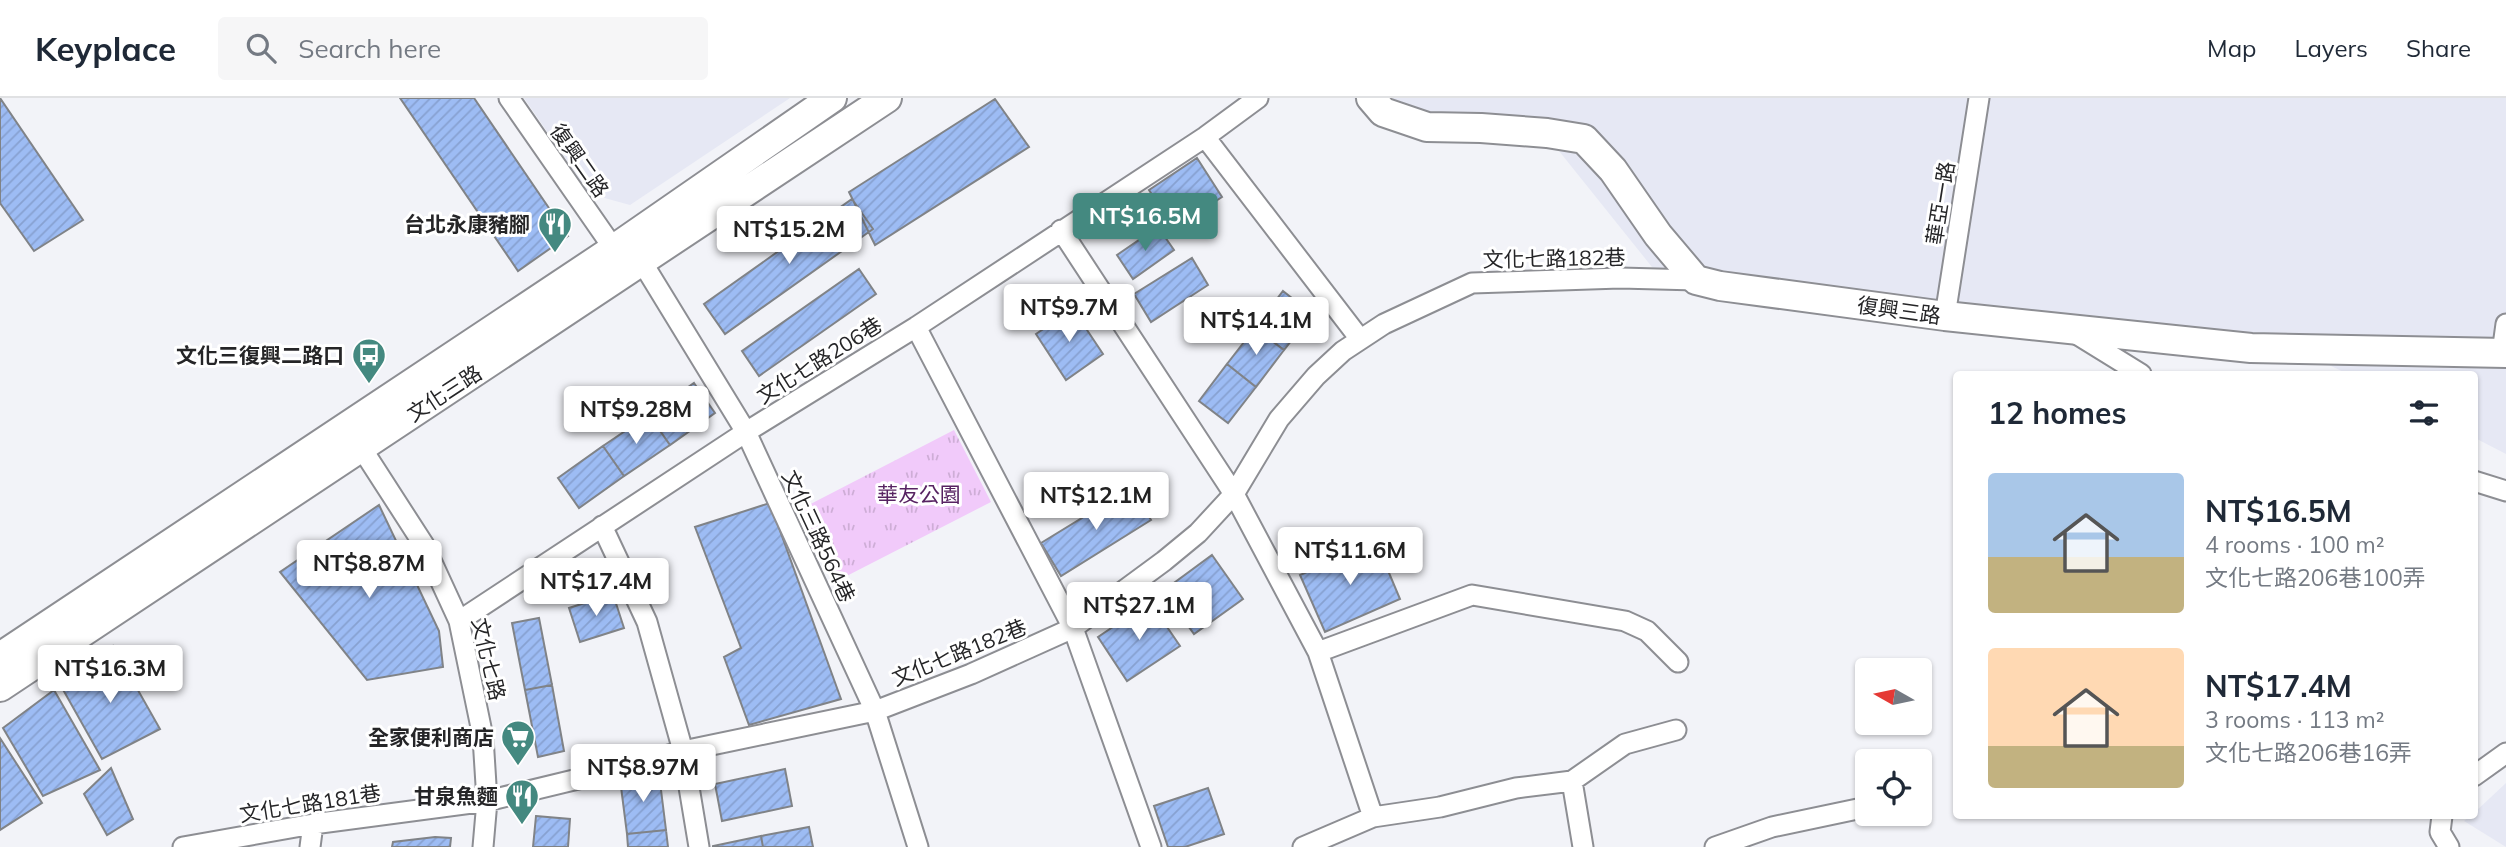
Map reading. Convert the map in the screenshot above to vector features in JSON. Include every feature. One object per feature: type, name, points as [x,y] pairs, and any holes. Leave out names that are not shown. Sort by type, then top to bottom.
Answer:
[{"type":"street","name":"復興二路","points":[[509,98],[614,249]]},
{"type":"street","name":"文化三路","points":[[0,687],[614,249],[832,98]]},
{"type":"street","name":"文化三路","points":[[0,657],[642,262],[887,98]]},
{"type":"street","name":"文化七路206巷","points":[[459,621],[746,432],[916,327],[1205,137],[1258,98]]},
{"type":"street","points":[[1371,98],[1382,112],[1427,127],[1507,130],[1584,139],[1613,170],[1658,234],[1696,280]]},
{"type":"street","name":"華亞一路","points":[[1945,316],[1979,98]]},
{"type":"street","points":[[1205,137],[1360,339]]},
{"type":"street","points":[[1061,230],[1234,494],[1318,652],[1373,817]]},
{"type":"street","points":[[614,249],[642,262]]},
{"type":"street","name":"文化三路564巷","points":[[642,262],[746,432],[874,711],[918,847]]},
{"type":"street","name":"文化七路182巷","points":[[486,801],[683,751],[874,711],[971,674],[1073,628],[1198,533],[1234,494],[1279,419],[1316,376],[1360,339],[1402,315],[1472,283],[1586,279],[1696,280]]},
{"type":"street","name":"復興三路","points":[[1696,280],[1733,288],[1945,316],[2251,348],[2504,353]]},
{"type":"street","points":[[2504,353],[2506,324]]},
{"type":"street","points":[[916,327],[1073,628],[1151,847]]},
{"type":"street","points":[[2069,330],[2136,371]]},
{"type":"street","name":"文化七路","points":[[354,437],[424,545],[459,621],[483,737],[486,801],[483,847]]},
{"type":"street","points":[[2478,482],[2506,491]]},
{"type":"street","points":[[602,526],[648,622],[683,751],[699,847]]},
{"type":"street","points":[[1318,652],[1472,596],[1625,621],[1647,631],[1678,662]]},
{"type":"street","points":[[1303,847],[1373,817],[1440,807],[1516,788],[1572,781],[1625,744],[1676,730]]},
{"type":"street","points":[[2478,773],[2506,753]]},
{"type":"street","points":[[1572,781],[1583,847]]},
{"type":"street","name":"文化七路181巷","points":[[183,847],[313,824],[486,801]]},
{"type":"street","points":[[1715,847],[1772,827],[1855,810]]},
{"type":"street","points":[[2442,819],[2440,832],[2449,847]]},
{"type":"street","points":[[310,847],[313,824]]},
{"type":"shaded area","points":[[524,98],[790,98],[630,205],[590,194]]},
{"type":"shaded area","points":[[1353,98],[2506,98],[2506,454],[2478,440],[2478,371],[2342,371],[2312,357],[1664,282],[1547,136],[1364,107]]},
{"type":"shaded area","points":[[2506,783],[2506,847],[2464,821],[2478,819],[2478,809]]},
{"type":"green space","name":"華友公園","points":[[954,430],[991,502],[833,583],[797,511]]},
{"type":"building","points":[[0,98],[83,220],[34,251],[0,203]]},
{"type":"building","points":[[400,98],[474,98],[568,236],[518,271]]},
{"type":"building","points":[[995,99],[1029,147],[875,245],[849,192]]},
{"type":"building","points":[[1197,158],[1222,197],[1174,228],[1149,190]]},
{"type":"building","points":[[852,199],[873,229],[725,334],[704,304]]},
{"type":"building","points":[[1158,227],[1174,250],[1133,279],[1117,255]]},
{"type":"building","points":[[1192,258],[1208,285],[1151,322],[1134,294]]},
{"type":"building","points":[[859,269],[876,294],[759,376],[742,351]]},
{"type":"building","points":[[1283,291],[1312,314],[1284,350],[1255,328]]},
{"type":"building","points":[[1073,309],[1103,354],[1066,380],[1036,334]]},
{"type":"building","points":[[1255,328],[1284,350],[1256,387],[1227,364]]},
{"type":"building","points":[[1227,364],[1256,387],[1228,423],[1199,401]]},
{"type":"building","points":[[694,383],[715,413],[670,445],[649,415]]},
{"type":"building","points":[[649,415],[670,445],[624,476],[603,446]]},
{"type":"building","points":[[603,446],[624,476],[579,508],[558,478]]},
{"type":"building","points":[[1131,488],[1151,520],[1061,576],[1041,543]]},
{"type":"building","points":[[770,503],[841,699],[749,725],[724,657],[741,648],[695,527]]},
{"type":"building","points":[[379,505],[439,631],[443,667],[367,680],[280,572]]},
{"type":"building","points":[[1376,542],[1400,599],[1325,632],[1300,575]]},
{"type":"building","points":[[1212,555],[1243,599],[1194,634],[1163,591]]},
{"type":"building","points":[[600,560],[610,585],[569,600],[560,576]]},
{"type":"building","points":[[613,594],[624,628],[580,642],[569,608]]},
{"type":"building","points":[[1150,602],[1180,646],[1127,681],[1098,637]]},
{"type":"building","points":[[539,618],[552,685],[525,690],[512,623]]},
{"type":"building","points":[[113,646],[160,729],[102,759],[61,686]]},
{"type":"building","points":[[552,685],[564,751],[538,757],[525,690]]},
{"type":"building","points":[[54,690],[100,770],[43,796],[3,728]]},
{"type":"building","points":[[0,738],[42,803],[0,830]]},
{"type":"building","points":[[111,768],[133,819],[107,835],[84,794]]},
{"type":"building","points":[[785,769],[792,806],[722,821],[715,784]]},
{"type":"building","points":[[659,774],[666,830],[627,834],[620,779]]},
{"type":"building","points":[[1208,788],[1224,834],[1185,847],[1168,847],[1154,806]]},
{"type":"building","points":[[536,816],[570,819],[568,847],[533,847]]},
{"type":"building","points":[[809,827],[813,847],[763,847],[761,836]]},
{"type":"building","points":[[666,830],[668,847],[628,847],[627,834]]},
{"type":"building","points":[[761,836],[763,847],[713,847],[713,846]]},
{"type":"building","points":[[451,838],[450,847],[392,847],[393,842]]},
{"type":"place","name":"台北永康豬腳","points":[[555,254]]},
{"type":"place","name":"文化三復興二路口","points":[[369,385]]},
{"type":"place","name":"全家便利商店","points":[[518,767]]},
{"type":"place","name":"甘泉魚麵","points":[[522,826]]}]
